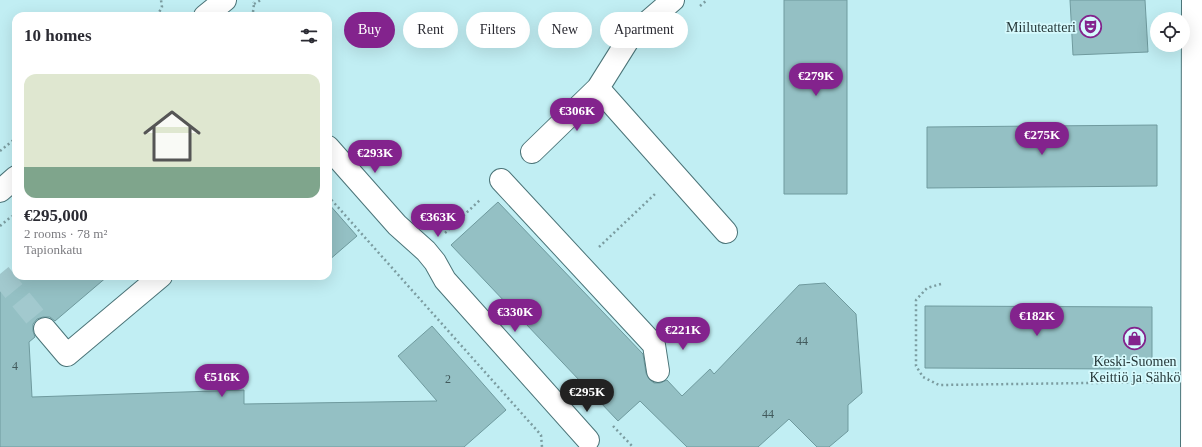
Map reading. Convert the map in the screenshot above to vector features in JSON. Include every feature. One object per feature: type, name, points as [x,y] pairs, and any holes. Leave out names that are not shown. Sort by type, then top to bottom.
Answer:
[{"type":"street","points":[[532,152],[598,88],[630,37],[672,0]]},
{"type":"street","points":[[1192,447],[1194,0]]},
{"type":"street","points":[[598,88],[726,232]]},
{"type":"street","points":[[332,152],[397,225],[426,251],[435,262],[445,280],[588,440]]},
{"type":"street","points":[[0,191],[12,180]]},
{"type":"street","points":[[501,180],[654,345],[658,371]]},
{"type":"street","points":[[46,329],[67,355],[156,280]]},
{"type":"path","points":[[159,12],[162,7],[161,0]]},
{"type":"path","points":[[254,4],[261,0]]},
{"type":"path","points":[[0,151],[12,141]]},
{"type":"path","points":[[580,265],[674,175]]},
{"type":"path","points":[[426,251],[501,180]]},
{"type":"path","points":[[332,201],[540,435],[542,447]]},
{"type":"path","points":[[0,226],[12,216]]},
{"type":"path","points":[[941,284],[927,288],[916,300],[916,366],[923,377],[939,385],[1192,381]]},
{"type":"building","points":[[784,0],[847,0],[847,194],[784,194]]},
{"type":"building","points":[[1070,0],[1145,0],[1148,52],[1073,55]]},
{"type":"building","points":[[1157,125],[1157,186],[927,188],[927,127]]},
{"type":"building","points":[[498,202],[643,354],[646,373],[649,379],[654,383],[660,383],[667,380],[682,396],[710,369],[714,374],[799,285],[825,283],[856,314],[862,393],[848,405],[848,431],[829,447],[817,447],[789,419],[758,447],[687,447],[640,401],[618,421],[451,245]]},
{"type":"building","points":[[332,208],[357,236],[332,258]]},
{"type":"building","points":[[0,276],[12,276],[12,280],[103,280],[55,321],[50,317],[43,317],[37,319],[33,324],[35,337],[29,342],[32,397],[244,390],[244,404],[437,401],[398,356],[432,326],[506,410],[464,447],[0,447]]},
{"type":"building","points":[[925,306],[1152,307],[1152,363],[1120,363],[1120,369],[925,368]]},
{"type":"tunnel","points":[[0,274],[45,329]]},
{"type":"place","name":"Miiluteatteri","points":[[1091,27]]},
{"type":"place","name":"Keski-Suomen Keittiö ja Sähkö","points":[[1135,339]]}]
